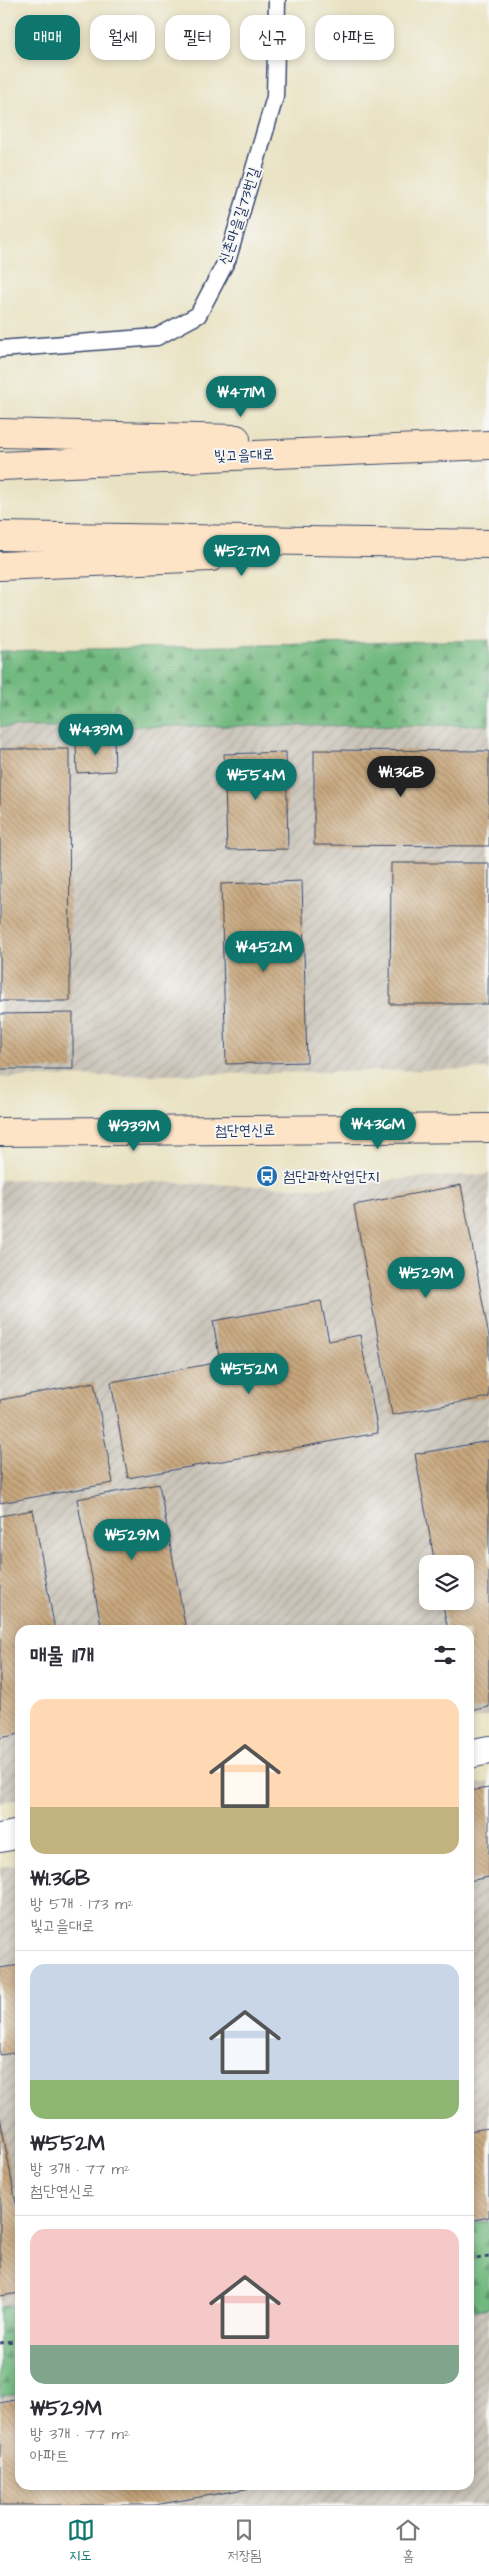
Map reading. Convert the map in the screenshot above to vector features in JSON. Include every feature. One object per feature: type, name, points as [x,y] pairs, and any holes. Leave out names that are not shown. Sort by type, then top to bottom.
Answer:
[{"type":"main road","points":[[0,433],[485,445]]},
{"type":"main road","name":"빛고을대로","points":[[0,466],[485,445]]},
{"type":"main road","points":[[0,536],[486,544]]},
{"type":"main road","points":[[0,566],[486,544]]},
{"type":"main road","name":"첨단연신로","points":[[0,1132],[489,1128]]},
{"type":"street","points":[[474,1753],[489,1750]]},
{"type":"street","points":[[0,1838],[15,1835]]},
{"type":"lane","name":"신촌마을길73번길","points":[[0,349],[157,337],[198,315],[228,258],[275,97],[277,0]]},
{"type":"path","points":[[474,2259],[489,2257]]},
{"type":"path","points":[[0,2343],[15,2341]]},
{"type":"shaded area","points":[[489,725],[489,1069],[0,1078],[0,727]]},
{"type":"shaded area","points":[[489,1174],[489,1716],[474,1718],[474,1625],[15,1625],[15,1800],[0,1802],[0,1180],[49,1178],[317,1188],[412,1178]]},
{"type":"shaded area","points":[[489,1782],[489,2221],[474,2224],[474,1784]]},
{"type":"shaded area","points":[[15,1865],[15,2305],[0,2307],[0,1868]]},
{"type":"shaded area","points":[[489,2307],[489,2505],[0,2505],[0,2397],[15,2395],[15,2490],[474,2490],[474,2310]]},
{"type":"green space","points":[[489,640],[489,725],[0,727],[0,651]]},
{"type":"green space","points":[[489,2221],[489,2308],[474,2310],[474,2224]]},
{"type":"green space","points":[[15,2305],[15,2395],[0,2397],[0,2307]]},
{"type":"building","points":[[114,740],[115,771],[77,773],[76,742]]},
{"type":"building","points":[[0,749],[69,749],[70,1001],[0,1001]]},
{"type":"building","points":[[314,750],[489,751],[489,846],[314,845]]},
{"type":"building","points":[[286,752],[288,849],[227,850],[224,754]]},
{"type":"building","points":[[391,863],[489,863],[488,1004],[390,1004]]},
{"type":"building","points":[[302,881],[307,1062],[226,1064],[221,884]]},
{"type":"building","points":[[73,1013],[73,1069],[0,1069],[0,1014]]},
{"type":"building","points":[[461,1185],[489,1337],[489,1397],[392,1415],[354,1205]]},
{"type":"building","points":[[321,1301],[329,1341],[360,1335],[378,1433],[128,1478],[111,1382],[220,1362],[213,1321]]},
{"type":"building","points":[[94,1382],[113,1483],[0,1503],[0,1400]]},
{"type":"building","points":[[489,1441],[489,1707],[474,1710],[474,1625],[447,1625],[444,1610],[474,1610],[474,1555],[433,1555],[415,1454]]},
{"type":"building","points":[[159,1484],[185,1625],[101,1625],[77,1499]]},
{"type":"building","points":[[33,1510],[54,1625],[15,1625],[15,1735],[0,1738],[0,1516]]},
{"type":"building","points":[[489,1788],[489,1877],[474,1880],[474,1790]]},
{"type":"building","points":[[15,1966],[15,2053],[0,2055],[0,1968]]},
{"type":"building","points":[[0,2117],[15,2198],[15,2294],[0,2296]]},
{"type":"building","points":[[489,2128],[489,2217],[474,2220],[474,2130]]},
{"type":"building","points":[[15,2400],[15,2490],[239,2490],[155,2505],[0,2505],[0,2403]]},
{"type":"place","name":"첨단과학산업단지","points":[[267,1176]]}]
